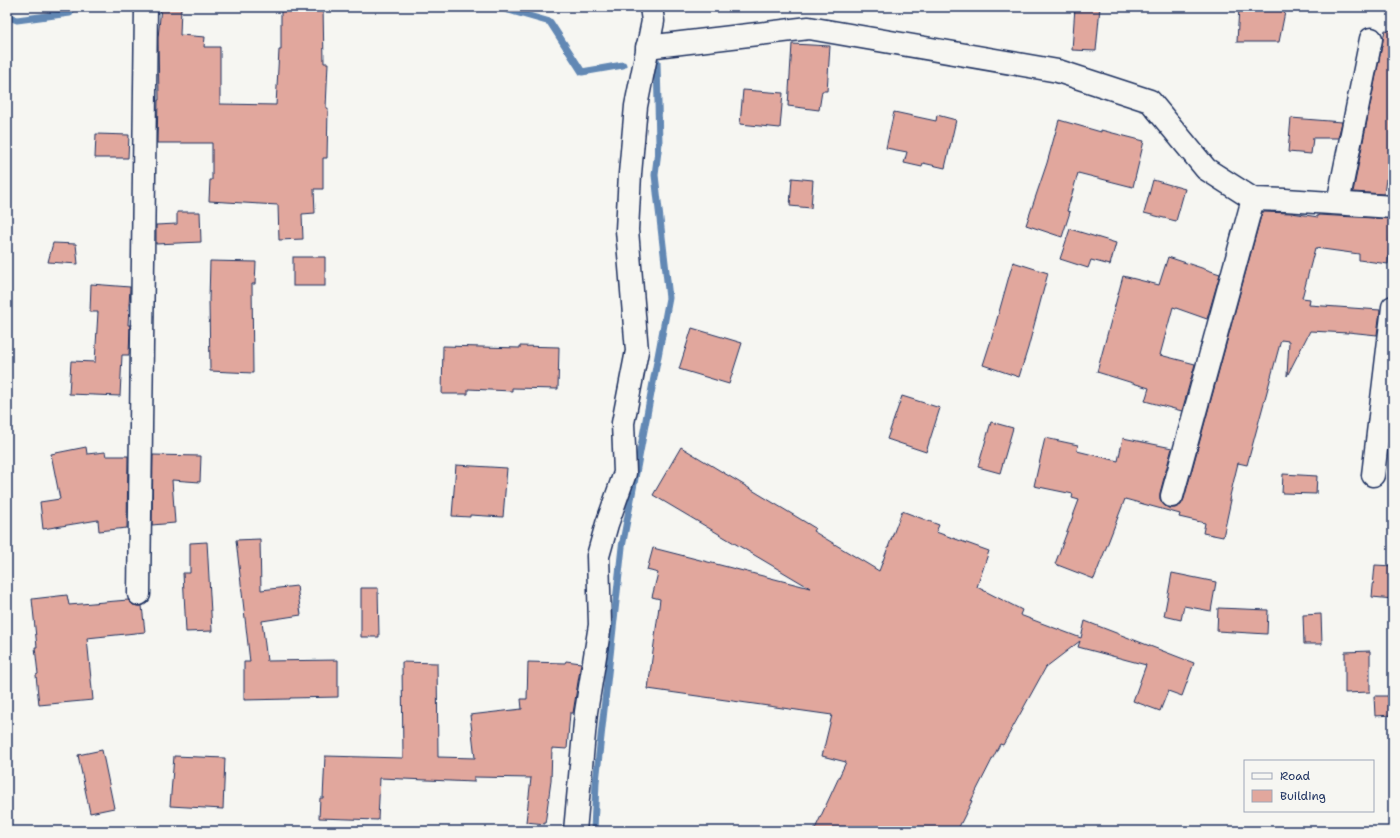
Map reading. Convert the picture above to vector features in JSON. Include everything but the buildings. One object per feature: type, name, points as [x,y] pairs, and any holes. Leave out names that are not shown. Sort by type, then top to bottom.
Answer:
[{"type":"street","points":[[139,594],[146,7]]},
{"type":"street","points":[[575,831],[586,712],[600,625],[598,556],[607,524],[625,473],[623,423],[637,351],[627,230],[636,106],[653,21],[651,7]]},
{"type":"street","points":[[647,46],[809,28],[1058,71],[1150,101],[1206,169],[1253,199],[1393,207]]},
{"type":"street","points":[[1338,203],[1371,39]]},
{"type":"street","points":[[1172,496],[1253,199]]},
{"type":"street","points":[[1373,475],[1393,307]]},
{"type":"waterway","points":[[7,16],[17,20],[70,13],[72,7]]},
{"type":"waterway","points":[[498,7],[550,22],[582,72],[623,65]]},
{"type":"waterway","points":[[594,831],[596,782],[622,547],[669,298],[655,175],[659,143],[657,62]]}]
